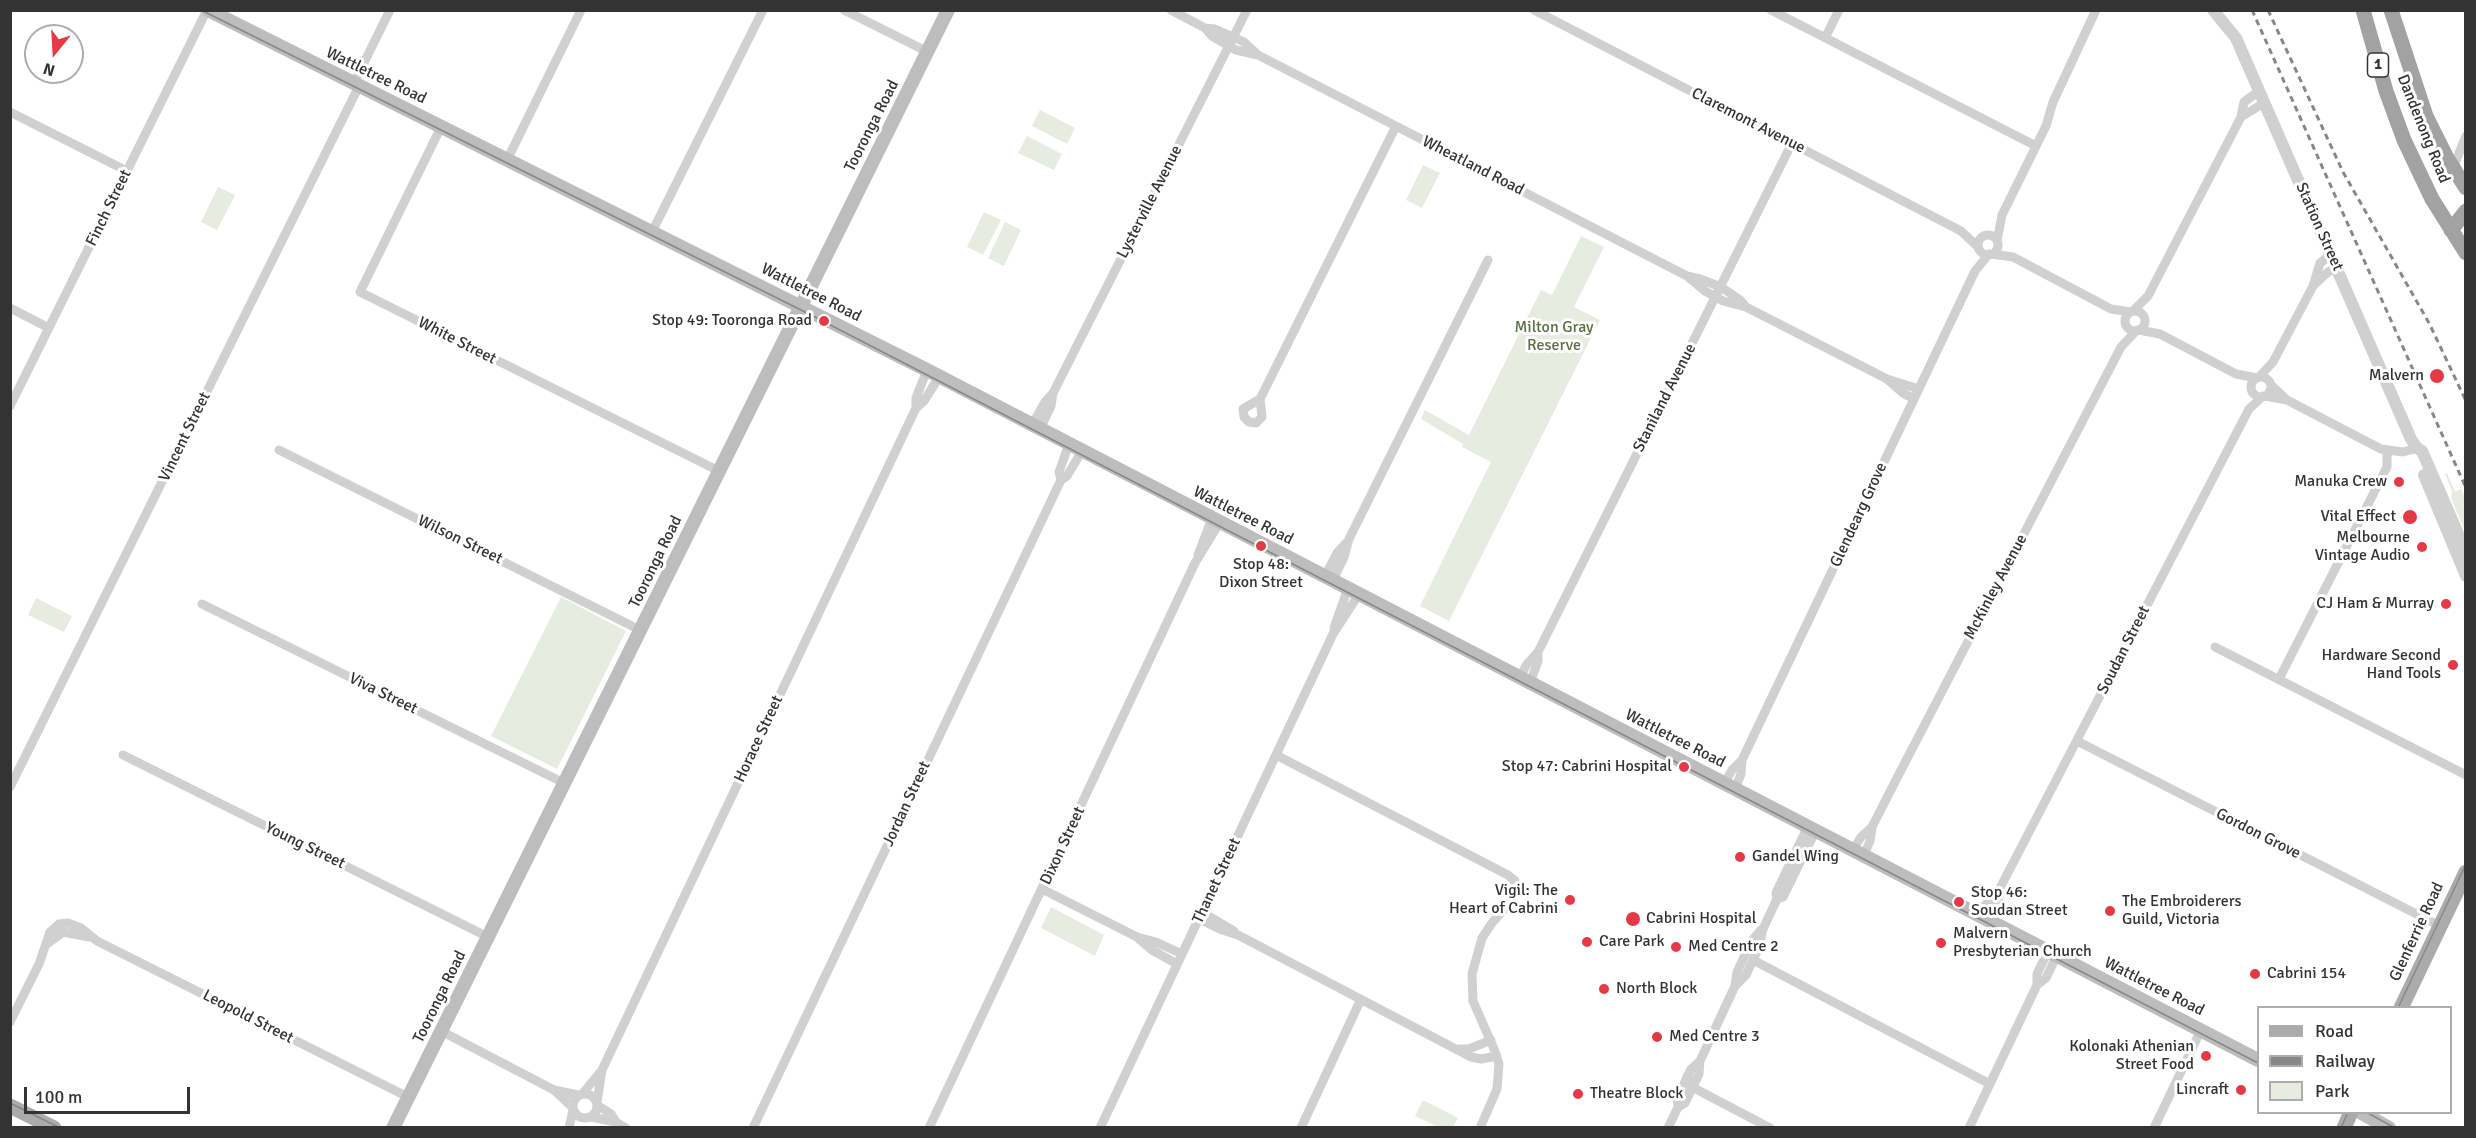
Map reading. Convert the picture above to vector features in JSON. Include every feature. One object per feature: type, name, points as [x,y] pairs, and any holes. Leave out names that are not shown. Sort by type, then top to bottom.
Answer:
[{"type":"highway","name":"Dandenong Road","points":[[2363,10],[2386,91],[2404,140],[2429,192],[2466,253]]},
{"type":"highway","name":"Dandenong Road","points":[[2391,10],[2420,100],[2452,168],[2466,188]]},
{"type":"highway","points":[[2451,230],[2466,211]]},
{"type":"main road","name":"Wattletree Road","points":[[207,10],[801,306],[2257,1059]]},
{"type":"main road","name":"Tooronga Road","points":[[393,1128],[948,10]]},
{"type":"main road","name":"Glenferrie Road","points":[[2402,1006],[2466,872]]},
{"type":"main road","points":[[10,1106],[35,1123],[54,1128]]},
{"type":"main road","points":[[2344,1128],[2351,1114]]},
{"type":"main road","points":[[2362,1114],[2389,1128]]},
{"type":"street","name":"Finch Street","points":[[10,406],[207,10]]},
{"type":"street","name":"Vincent Street","points":[[10,788],[356,85],[390,10]]},
{"type":"street","points":[[507,160],[581,10]]},
{"type":"street","points":[[652,232],[763,10]]},
{"type":"street","points":[[844,10],[928,52]]},
{"type":"street","name":"Wheatland Road","points":[[1171,10],[1205,28],[1212,36],[1229,46],[1258,56],[1396,126],[1687,276],[1716,297],[1736,306],[1746,307]]},
{"type":"street","name":"Lysterville Avenue","points":[[1036,427],[1045,402],[1053,393],[1247,10]]},
{"type":"street","name":"Claremont Avenue","points":[[1534,10],[1961,231],[1984,236]]},
{"type":"street","points":[[1771,10],[2036,146]]},
{"type":"street","points":[[1825,38],[1839,10]]},
{"type":"street","points":[[2013,257],[1983,254],[1979,248],[1979,241],[2002,215],[2036,146],[2053,102],[2096,10]]},
{"type":"street","name":"Station Street","points":[[2213,10],[2236,38],[2414,444],[2466,576]]},
{"type":"street","name":"Wheatland Road","points":[[1205,28],[1215,29],[1244,42],[1258,56]]},
{"type":"street","points":[[2126,324],[2126,317],[2148,296],[2241,117],[2244,102],[2259,91]]},
{"type":"street","points":[[2241,117],[2264,104]]},
{"type":"street","points":[[10,112],[127,171]]},
{"type":"street","points":[[1260,399],[1396,126]]},
{"type":"street","name":"White Street","points":[[441,127],[360,292],[719,471]]},
{"type":"street","points":[[2452,168],[2466,136]]},
{"type":"street","name":"Staniland Avenue","points":[[1525,680],[1527,664],[1538,652],[1792,143]]},
{"type":"street","points":[[1990,254],[1996,250],[2002,215]]},
{"type":"street","name":"Claremont Avenue","points":[[1961,231],[1979,248]]},
{"type":"street","points":[[1984,236],[1992,236],[2013,257],[2111,309],[2140,313],[2160,334],[2236,374],[2256,395],[2287,400],[2392,451],[2410,452],[2414,444]]},
{"type":"street","name":"Glendearg Grove","points":[[1729,786],[1975,271],[1979,248]]},
{"type":"street","name":"Glendearg Grove","points":[[1975,271],[1990,254]]},
{"type":"street","points":[[2313,286],[2314,274],[2320,263],[2331,255]]},
{"type":"street","points":[[1329,578],[1337,553],[1349,539],[1488,260]]},
{"type":"street","points":[[2252,389],[2252,382],[2273,362],[2313,286],[2336,268]]},
{"type":"street","name":"Wheatland Road","points":[[1687,276],[1731,292],[1746,307],[1887,379],[1919,389]]},
{"type":"street","points":[[2138,330],[2143,325],[2148,296]]},
{"type":"street","points":[[10,308],[49,328]]},
{"type":"street","points":[[2111,309],[2131,330],[2160,334]]},
{"type":"street","name":"McKinley Avenue","points":[[1858,852],[1861,837],[1872,827],[2121,347],[2126,324]]},
{"type":"street","name":"McKinley Avenue","points":[[2121,347],[2138,330]]},
{"type":"street","points":[[2264,396],[2270,391],[2273,362]]},
{"type":"street","name":"Horace Street","points":[[597,1104],[602,1071],[916,408],[916,398],[933,374]]},
{"type":"street","points":[[2236,374],[2266,378],[2287,400]]},
{"type":"street","name":"Wheatland Road","points":[[1887,379],[1914,399]]},
{"type":"street","name":"Soudan Street","points":[[1985,918],[1985,905],[2000,890],[2249,410],[2252,389]]},
{"type":"street","name":"Soudan Street","points":[[2249,410],[2264,396]]},
{"type":"street","name":"Jordan Street","points":[[1061,480],[1059,472],[1069,444]]},
{"type":"street","name":"Station Street","points":[[2414,444],[2422,451],[2466,552]]},
{"type":"street","name":"Wilson Street","points":[[279,450],[640,630]]},
{"type":"street","name":"Jordan Street","points":[[753,1128],[1061,480],[1067,476],[1082,451]]},
{"type":"street","points":[[2279,679],[2392,451]]},
{"type":"street","name":"Dixon Street","points":[[929,1128],[1196,563],[1201,542],[1216,520]]},
{"type":"street","name":"Thanet Street","points":[[1100,1128],[1333,634],[1339,609],[1353,591]]},
{"type":"street","name":"Viva Street","points":[[202,604],[564,783]]},
{"type":"street","points":[[2215,647],[2466,775]]},
{"type":"street","name":"Gordon Grove","points":[[2077,741],[2440,926]]},
{"type":"street","name":"Young Street","points":[[123,755],[488,937]]},
{"type":"street","points":[[1276,755],[1509,875],[1515,881],[1511,901],[1482,938],[1473,968],[1471,987],[1473,1001],[1497,1056],[1499,1071],[1497,1089],[1480,1128]]},
{"type":"street","points":[[1668,1128],[1699,1074],[1700,1061],[1736,986],[1746,975],[1759,947],[1763,929],[1777,899],[1776,893],[1812,828]]},
{"type":"street","points":[[1042,890],[1137,937],[1156,942],[1182,954]]},
{"type":"street","points":[[1200,915],[1226,924],[1238,935],[1475,1058],[1497,1056]]},
{"type":"street","name":"Leopold Street","points":[[10,1022],[48,943],[63,927],[89,937],[408,1097]]},
{"type":"street","points":[[1736,986],[1737,972],[1751,942],[1763,929]]},
{"type":"street","points":[[1137,937],[1152,950],[1178,964]]},
{"type":"street","points":[[1969,1128],[2037,985],[2037,974],[2052,953]]},
{"type":"street","points":[[1753,960],[1990,1083]]},
{"type":"street","points":[[1301,1128],[1361,999]]},
{"type":"street","points":[[2154,1128],[2201,1030]]},
{"type":"street","points":[[441,1031],[554,1090],[579,1117],[616,1122],[626,1128]]},
{"type":"street","points":[[1459,1049],[1469,1049],[1491,1040]]},
{"type":"street","points":[[1678,1107],[1677,1099],[1691,1069],[1700,1061]]},
{"type":"street","name":"Horace Street","points":[[580,1094],[602,1071]]},
{"type":"street","points":[[1688,1076],[1688,1082],[1692,1087],[1770,1128]]},
{"type":"street","points":[[554,1090],[591,1095],[616,1122]]},
{"type":"street","points":[[569,1128],[572,1108],[580,1094]]},
{"type":"street","points":[[582,1128],[596,1112],[597,1104]]},
{"type":"green space","points":[[1040,110],[1075,128],[1067,144],[1032,126]]},
{"type":"green space","points":[[1027,136],[1062,154],[1054,170],[1018,153]]},
{"type":"green space","points":[[1423,165],[1440,173],[1422,208],[1406,200]]},
{"type":"green space","points":[[218,187],[235,195],[217,230],[201,222]]},
{"type":"green space","points":[[984,212],[1001,220],[983,255],[967,247]]},
{"type":"green space","points":[[1005,222],[1021,230],[1004,266],[988,258]]},
{"type":"green space","name":"Milton Gray Reserve","points":[[1581,236],[1604,247],[1574,307],[1600,320],[1449,621],[1420,606],[1491,462],[1462,447],[1463,444],[1421,419],[1425,410],[1469,435],[1541,290],[1552,295]]},
{"type":"green space","points":[[2447,473],[2455,492],[2461,489],[2465,498],[2465,531],[2451,498],[2452,491],[2445,474]]},
{"type":"green space","points":[[561,597],[626,631],[557,769],[491,736]]},
{"type":"green space","points":[[36,598],[72,616],[64,632],[28,615]]},
{"type":"green space","points":[[1051,907],[1104,935],[1095,956],[1041,928]]},
{"type":"green space","points":[[1423,1100],[1458,1118],[1453,1127],[1438,1127],[1415,1116]]},
{"type":"tram line","points":[[201,10],[813,316],[2257,1062]]},
{"type":"tram line","points":[[2399,1006],[2466,864]]},
{"type":"tram line","points":[[10,1103],[60,1128]]},
{"type":"tram line","points":[[2341,1128],[2347,1114]]},
{"type":"tram line","points":[[2370,1114],[2395,1128]]},
{"type":"railway","points":[[2252,10],[2466,488]]},
{"type":"railway","points":[[2268,10],[2343,172],[2429,323],[2466,401]]},
{"type":"place","name":"Stop 49: Tooronga Road","points":[[824,321]]},
{"type":"place","name":"Malvern","points":[[2437,376]]},
{"type":"place","name":"Manuka Crew","points":[[2399,482]]},
{"type":"place","name":"Vital Effect","points":[[2410,517]]},
{"type":"place","name":"Stop 48: Dixon Street","points":[[1261,546]]},
{"type":"place","name":"Melbourne Vintage Audio","points":[[2422,547]]},
{"type":"place","name":"CJ Ham & Murray","points":[[2446,604]]},
{"type":"place","name":"Hardware Second Hand Tools","points":[[2453,665]]},
{"type":"place","name":"Stop 47: Cabrini Hospital","points":[[1684,767]]},
{"type":"place","name":"Gandel Wing","points":[[1740,857]]},
{"type":"place","name":"Vigil: The Heart of Cabrini","points":[[1570,900]]},
{"type":"place","name":"Stop 46: Soudan Street","points":[[1959,902]]},
{"type":"place","name":"The Embroiderers Guild, Victoria","points":[[2110,911]]},
{"type":"place","name":"Cabrini Hospital","points":[[1633,919]]},
{"type":"place","name":"Care Park","points":[[1587,942]]},
{"type":"place","name":"Malvern Presbyterian Church","points":[[1941,943]]},
{"type":"place","name":"Med Centre 2","points":[[1676,947]]},
{"type":"place","name":"Cabrini 154","points":[[2255,974]]},
{"type":"place","name":"North Block","points":[[1604,989]]},
{"type":"place","name":"Med Centre 3","points":[[1657,1037]]},
{"type":"place","name":"Kolonaki Athenian Street Food","points":[[2206,1056]]},
{"type":"place","name":"Lincraft","points":[[2241,1090]]},
{"type":"place","name":"Theatre Block","points":[[1578,1094]]}]
